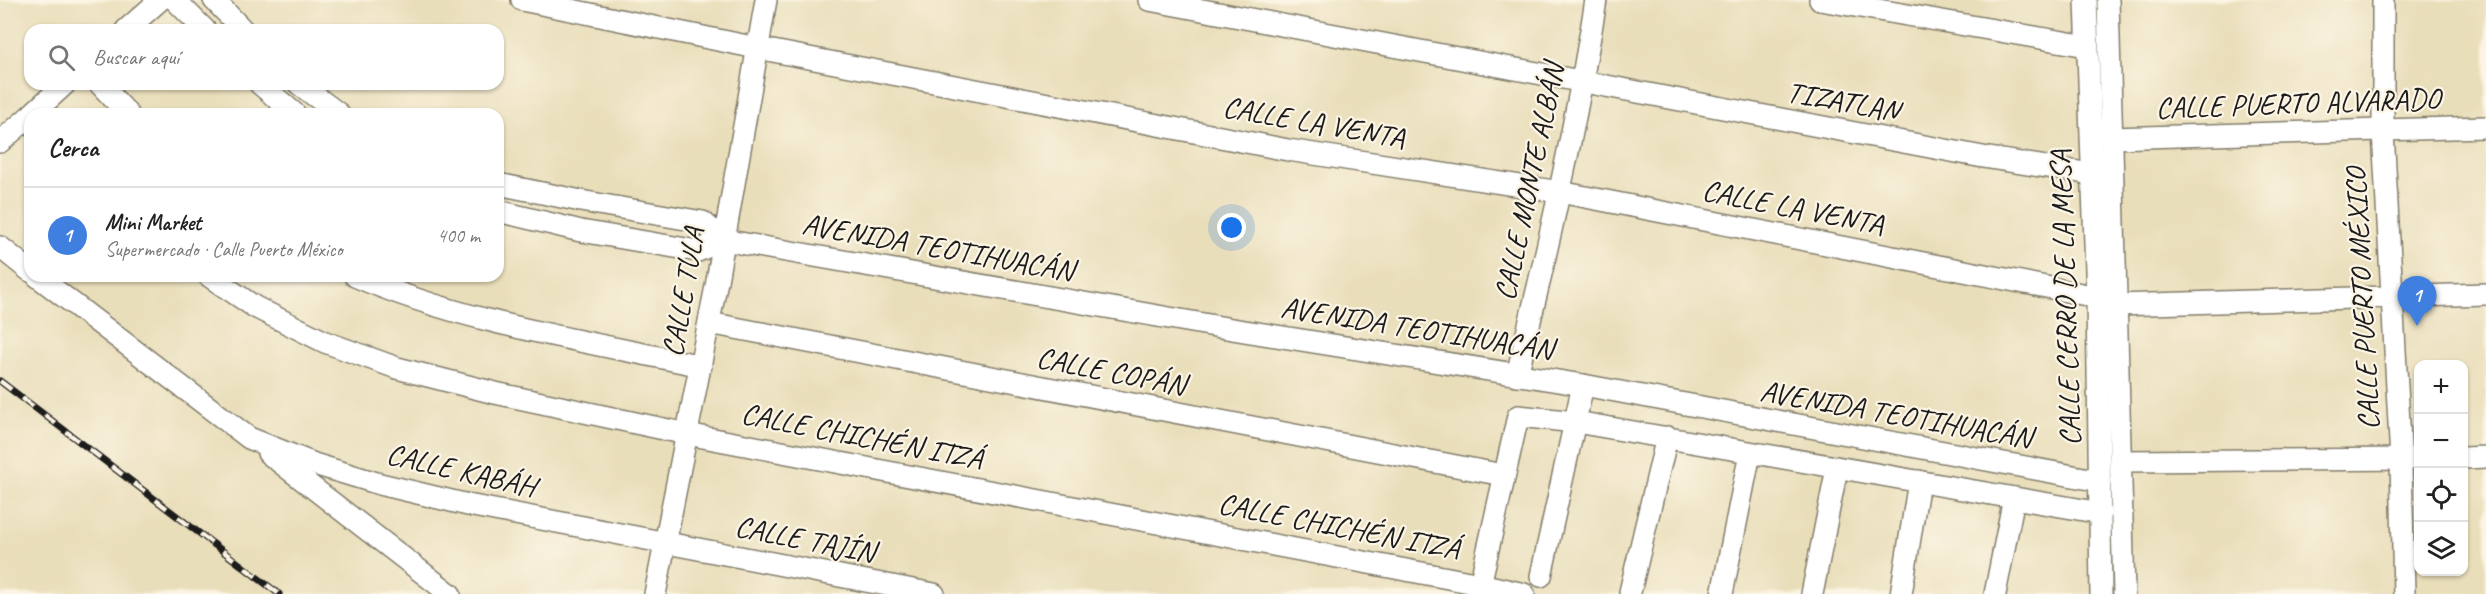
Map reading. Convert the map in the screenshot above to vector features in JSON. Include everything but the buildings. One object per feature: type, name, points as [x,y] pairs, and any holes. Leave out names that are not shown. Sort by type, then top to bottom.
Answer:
[{"type":"street","points":[[133,24],[160,0]]},
{"type":"street","points":[[175,0],[199,24]]},
{"type":"street","points":[[214,0],[237,24]]},
{"type":"street","name":"CALLE LA VENTA","points":[[522,0],[757,48],[1288,150],[1560,192],[2097,297]]},
{"type":"street","name":"CALLE TULA","points":[[655,594],[701,366],[766,0]]},
{"type":"street","name":"TIZATLAN","points":[[1149,0],[1983,157],[2092,174]]},
{"type":"street","name":"CALLE MONTE ALBÁN","points":[[1517,375],[1583,83],[1596,0]]},
{"type":"street","points":[[1820,0],[2087,46]]},
{"type":"street","name":"CALLE CERRO DE LA MESA","points":[[2086,0],[2097,297],[2102,594]]},
{"type":"street","name":"CALLE CERRO DE LA MESA","points":[[2108,0],[2124,594]]},
{"type":"street","name":"CALLE PUERTO MÉXICO","points":[[2383,0],[2383,131],[2392,298],[2410,459],[2404,594]]},
{"type":"street","points":[[39,108],[58,90]]},
{"type":"street","points":[[106,90],[122,108]]},
{"type":"street","points":[[267,90],[288,108]]},
{"type":"street","points":[[307,90],[331,108]]},
{"type":"street","points":[[0,142],[24,121]]},
{"type":"street","name":"CALLE PUERTO ALVARADO","points":[[2111,138],[2486,127]]},
{"type":"street","points":[[504,185],[703,222],[723,240],[698,250],[581,231],[504,212]]},
{"type":"street","name":"AVENIDA TEOTIHUACÁN","points":[[723,240],[1243,331],[1583,385],[2100,481]]},
{"type":"street","points":[[0,248],[24,266]]},
{"type":"street","name":"CALLE KABÁH","points":[[45,282],[450,594]]},
{"type":"street","name":"CALLE CHICHÉN ITZÁ","points":[[218,282],[255,307],[325,342],[397,368],[495,393],[687,434],[1479,589],[1524,594]]},
{"type":"street","points":[[368,282],[472,316],[701,366]]},
{"type":"street","points":[[2116,305],[2486,294]]},
{"type":"street","name":"CALLE COPÁN","points":[[709,323],[1503,475]]},
{"type":"street","points":[[1541,576],[1583,385]]},
{"type":"street","points":[[1479,589],[1518,416],[1576,422],[1667,437],[2101,513]]},
{"type":"street","points":[[1630,592],[1667,437]]},
{"type":"street","name":"CALLE KABÁH","points":[[249,438],[314,464],[380,484],[468,505],[665,543]]},
{"type":"street","points":[[1900,594],[1914,480],[1914,448]]},
{"type":"street","points":[[1722,594],[1750,453]]},
{"type":"street","points":[[2468,458],[2486,457]]},
{"type":"street","points":[[2120,461],[2410,459]]},
{"type":"street","points":[[1812,594],[1837,468]]},
{"type":"street","points":[[1995,594],[2014,498]]},
{"type":"street","name":"CALLE TAJÍN","points":[[665,543],[934,594]]},
{"type":"railway","points":[[0,381],[279,594]]},
{"type":"place","name":"Mini Market","points":[[2417,326]]}]
